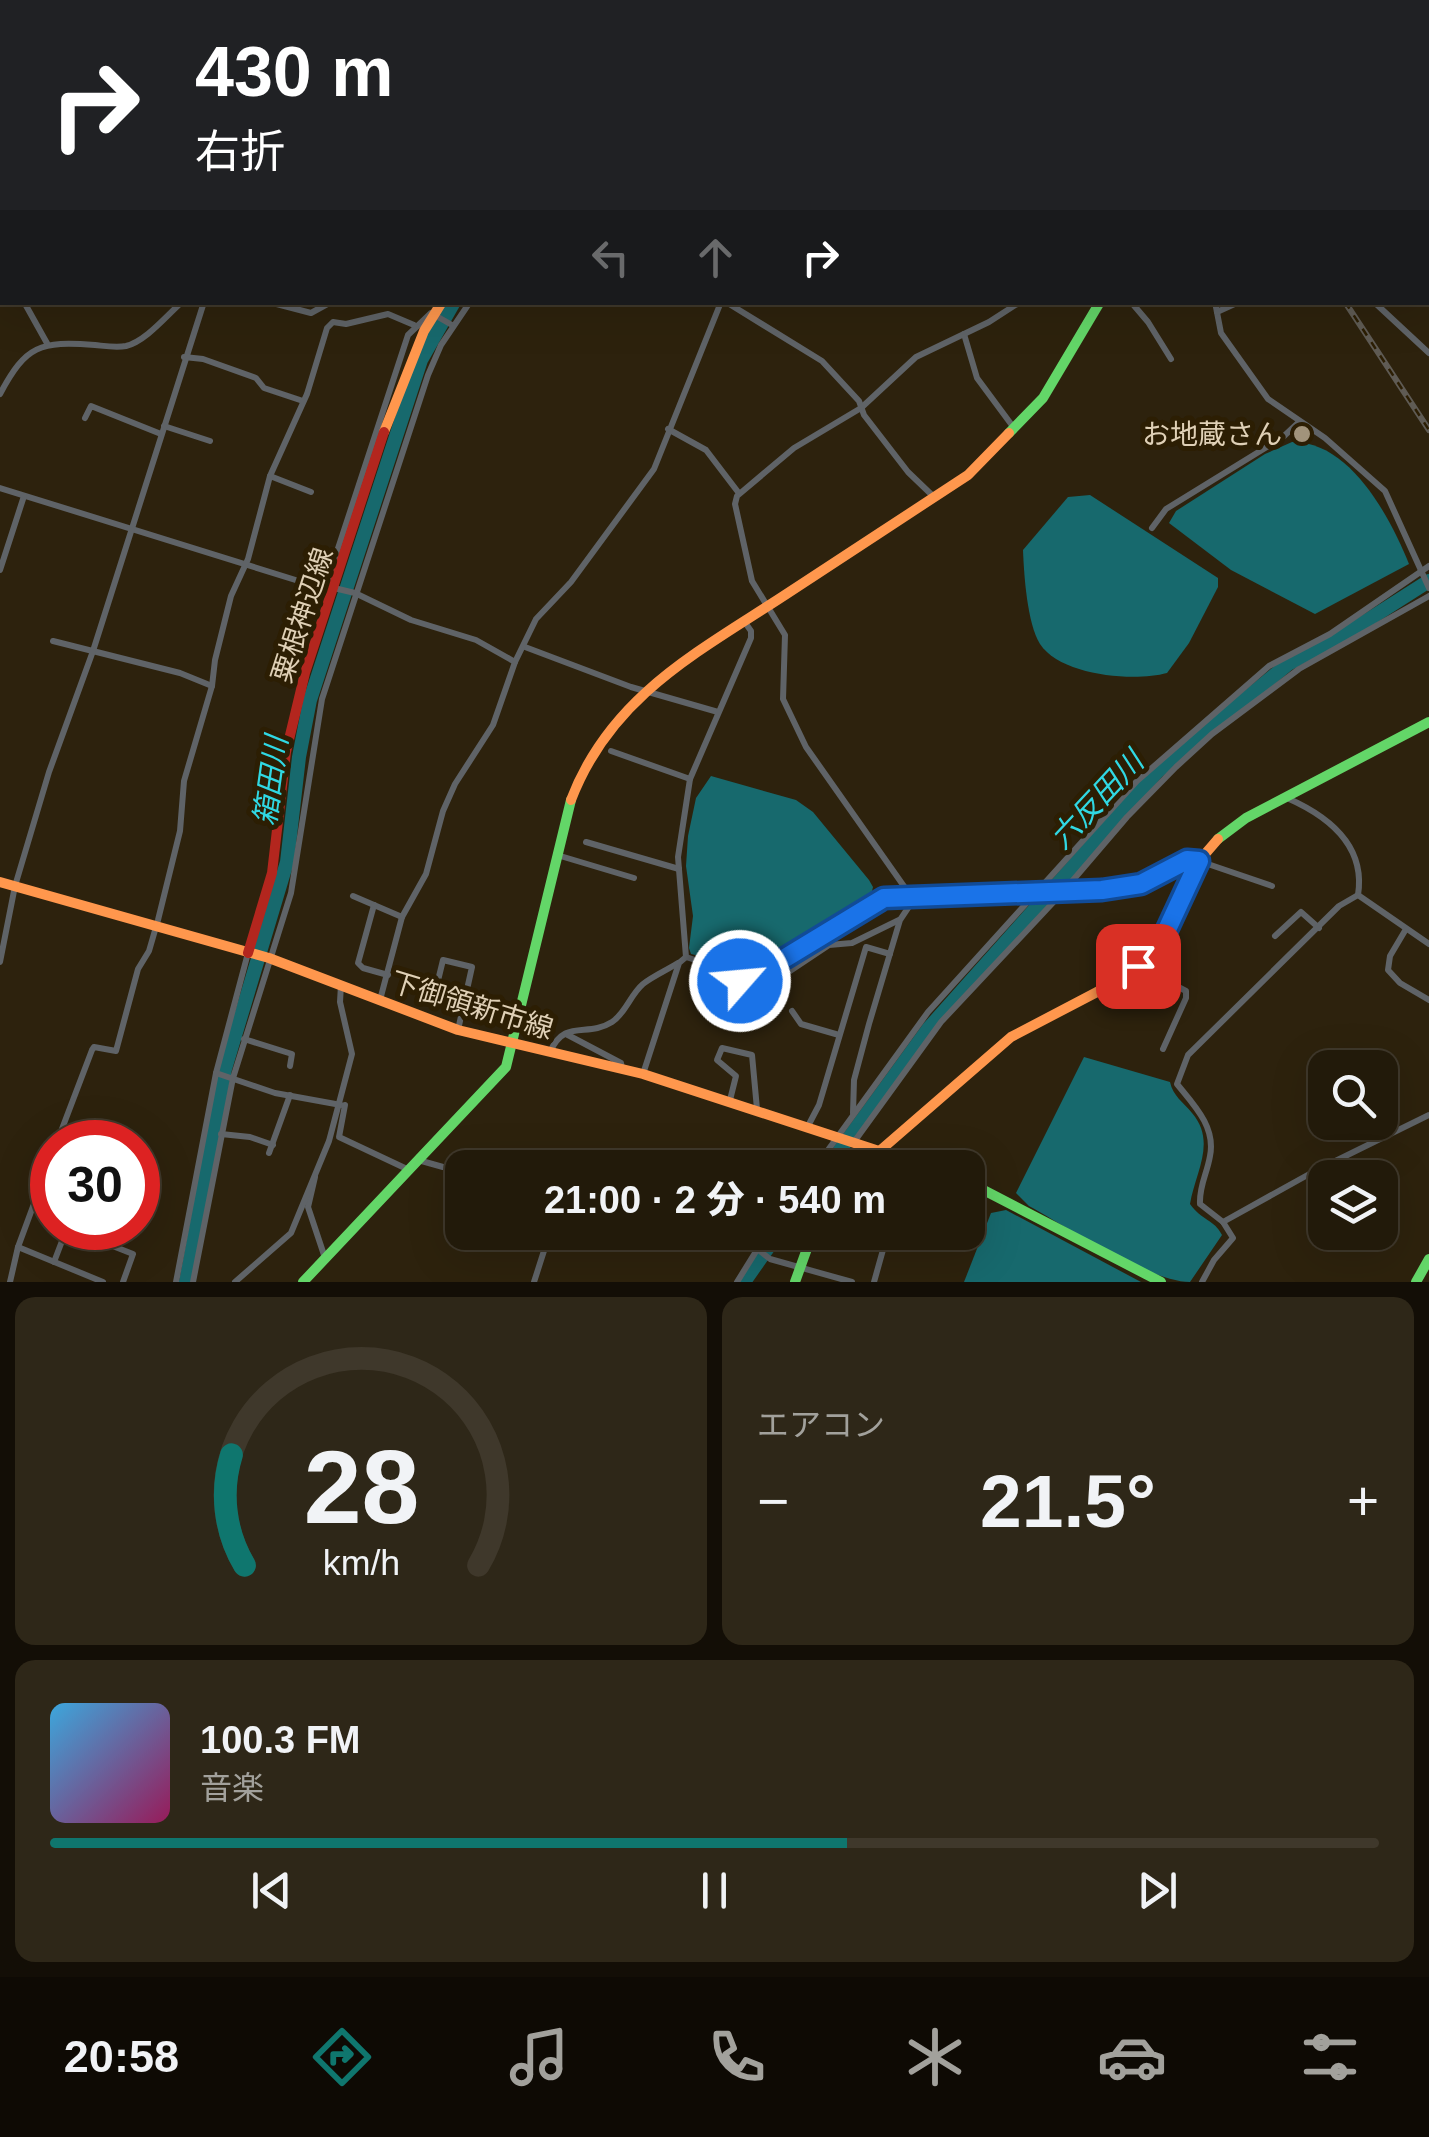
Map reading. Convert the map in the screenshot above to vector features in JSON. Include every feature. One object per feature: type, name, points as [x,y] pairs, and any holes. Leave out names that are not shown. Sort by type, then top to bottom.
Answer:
[{"type":"street","points":[[26,305],[48,345]]},
{"type":"street","points":[[0,394],[17,362],[48,345],[125,346],[137,341],[179,305]]},
{"type":"street","points":[[0,962],[15,886],[48,772],[93,651],[203,305]]},
{"type":"street","points":[[277,305],[321,313],[329,322],[346,324],[388,314],[414,326]]},
{"type":"street","points":[[321,313],[329,305]]},
{"type":"street","name":"粟根神辺線","points":[[251,954],[272,872],[292,726],[304,673],[379,445],[416,349],[440,305]]},
{"type":"street","points":[[194,1282],[233,1078],[296,866],[315,727],[416,408],[441,345],[468,305]]},
{"type":"street","points":[[379,1001],[402,916],[426,874],[454,784],[493,725],[515,662],[536,619],[571,582],[654,469],[723,305]]},
{"type":"street","points":[[729,305],[822,360],[860,401],[908,472],[934,497]]},
{"type":"street","points":[[916,896],[908,892],[794,724],[782,688],[785,635],[752,580],[735,504],[738,492],[794,448],[862,408],[916,357],[1015,305]]},
{"type":"street","points":[[303,1282],[506,1067],[576,782],[602,735],[643,690],[968,475],[1042,398],[1098,305]]},
{"type":"street","points":[[1134,305],[1172,359]]},
{"type":"street","points":[[1215,305],[1221,333],[1268,399],[1378,481],[1429,588]]},
{"type":"street","points":[[1216,312],[1232,305]]},
{"type":"street","points":[[1377,305],[1429,353]]},
{"type":"street","points":[[333,590],[328,579],[408,335],[431,312],[452,326]]},
{"type":"street","points":[[65,1120],[94,1046],[116,1051],[138,969],[156,927],[180,831],[184,781],[212,686],[221,632],[270,476],[303,401],[329,322]]},
{"type":"street","points":[[964,334],[977,378],[1014,428]]},
{"type":"street","points":[[184,357],[202,359],[256,378],[264,388],[303,401]]},
{"type":"street","points":[[85,418],[92,406],[162,430],[210,441]]},
{"type":"street","points":[[1152,528],[1166,508],[1284,437],[1299,422]]},
{"type":"street","points":[[668,429],[706,450],[738,492]]},
{"type":"street","points":[[270,476],[311,492]]},
{"type":"street","points":[[0,488],[244,564],[355,594],[411,620],[476,640],[515,662]]},
{"type":"street","points":[[0,570],[24,496]]},
{"type":"street","points":[[829,1150],[928,1012],[1137,782],[1269,666],[1330,634],[1429,566]]},
{"type":"street","points":[[853,1142],[941,1022],[1126,817],[1212,734],[1300,669],[1429,596]]},
{"type":"street","points":[[643,1074],[683,960],[680,839],[690,779],[750,638],[751,631],[744,621]]},
{"type":"street","points":[[52,641],[180,673],[212,686]]},
{"type":"street","points":[[525,647],[643,690],[718,712]]},
{"type":"street","points":[[880,1150],[1011,1037],[1138,966],[1164,936],[1199,861],[1221,835],[1426,728]]},
{"type":"street","points":[[611,751],[690,779]]},
{"type":"street","points":[[1202,1282],[1233,1238],[1222,1222],[1200,1204],[1200,1187],[1211,1154],[1210,1133],[1176,1084],[1179,1074],[1188,1055],[1199,1044],[1339,906],[1358,895],[1361,878],[1342,833],[1316,811],[1286,798]]},
{"type":"street","points":[[586,842],[680,869]]},
{"type":"street","points":[[557,855],[634,878]]},
{"type":"street","points":[[550,1052],[555,1040],[565,1034],[610,1024],[641,985],[683,960],[740,974],[772,966],[884,898],[1036,895],[1141,884],[1187,860],[1272,886]]},
{"type":"street","name":"下御領新市線","points":[[0,882],[268,958],[458,1030],[643,1074],[876,1150]]},
{"type":"street","points":[[1358,895],[1429,944]]},
{"type":"street","points":[[353,896],[402,916]]},
{"type":"street","points":[[854,1114],[854,1080],[900,920],[916,896]]},
{"type":"street","points":[[374,905],[358,963],[362,968],[388,975]]},
{"type":"street","points":[[1275,936],[1301,912],[1319,928]]},
{"type":"street","points":[[740,974],[740,981],[745,982],[787,973],[828,945],[852,943],[900,920]]},
{"type":"street","points":[[1406,928],[1390,956],[1388,970],[1429,1000]]},
{"type":"street","points":[[808,1126],[819,1104],[866,947],[890,954]]},
{"type":"street","points":[[176,1282],[216,1073],[251,954]]},
{"type":"street","points":[[458,1030],[472,968],[443,960],[434,997],[463,1004]]},
{"type":"street","points":[[1138,966],[1186,991],[1163,1049]]},
{"type":"street","points":[[235,1282],[291,1232],[342,1102],[353,1047],[340,1002],[341,985]]},
{"type":"street","points":[[792,1011],[800,1024],[839,1035]]},
{"type":"street","points":[[565,1034],[621,1063],[622,1070]]},
{"type":"street","points":[[244,1040],[292,1054],[290,1066]]},
{"type":"street","points":[[730,1100],[736,1076],[717,1060],[722,1048],[752,1055],[757,1109]]},
{"type":"street","points":[[216,1073],[290,1095],[346,1100],[338,1138],[407,1169]]},
{"type":"street","points":[[269,1153],[290,1095]]},
{"type":"street","points":[[1222,1222],[1270,1194],[1429,1116]]},
{"type":"street","points":[[221,1134],[272,1144]]},
{"type":"street","points":[[417,1159],[445,1167]]},
{"type":"street","points":[[315,1177],[308,1207],[325,1259]]},
{"type":"street","points":[[985,1191],[1161,1282]]},
{"type":"street","points":[[10,1282],[30,1215]]},
{"type":"street","points":[[188,1215],[204,1218]]},
{"type":"street","points":[[54,1262],[67,1228],[133,1254],[123,1282]]},
{"type":"street","points":[[18,1247],[103,1282]]},
{"type":"street","points":[[534,1282],[544,1250]]},
{"type":"street","points":[[737,1282],[755,1250]]},
{"type":"street","points":[[759,1250],[770,1259],[852,1282]]},
{"type":"street","points":[[795,1282],[807,1250]]},
{"type":"street","points":[[874,1282],[883,1250]]},
{"type":"street","points":[[1416,1282],[1429,1259]]},
{"type":"water","points":[[1292,442],[1313,445],[1349,468],[1379,504],[1409,564],[1315,614],[1231,570],[1169,523],[1176,511],[1265,454]]},
{"type":"water","points":[[1090,495],[1218,578],[1218,587],[1189,643],[1167,673],[1136,677],[1081,670],[1050,655],[1036,635],[1027,598],[1023,550],[1068,497]]},
{"type":"water","points":[[711,776],[796,800],[813,812],[869,880],[873,887],[871,895],[862,905],[755,964],[741,966],[691,954],[688,836],[696,798]]},
{"type":"water","points":[[1084,1057],[1170,1082],[1199,1124],[1204,1146],[1190,1204],[1222,1235],[1190,1282],[1153,1273],[1109,1252],[1029,1206],[1016,1193]]},
{"type":"water","points":[[1006,1210],[1141,1282],[964,1282],[977,1250],[985,1250],[985,1228],[991,1213]]},
{"type":"waterway","name":"箱田川","points":[[186,1282],[225,1069],[287,862],[310,700],[421,360],[452,305]]},
{"type":"waterway","name":"六反田川","points":[[840,1150],[928,1029],[1157,772],[1288,664],[1349,632],[1429,581]]},
{"type":"waterway","name":"六反田川","points":[[744,1282],[766,1250]]},
{"type":"railway","points":[[1347,305],[1429,430]]},
{"type":"traffic: fast","points":[[1009,433],[1043,398],[1098,305]]},
{"type":"traffic: fast","points":[[1218,839],[1246,818],[1429,722]]},
{"type":"traffic: fast","points":[[303,1282],[506,1067],[571,800]]},
{"type":"traffic: fast","points":[[985,1191],[1161,1282]]},
{"type":"traffic: fast","points":[[795,1282],[807,1250]]},
{"type":"traffic: fast","points":[[1416,1282],[1429,1259]]},
{"type":"traffic: slow","points":[[384,432],[424,331],[440,305]]},
{"type":"traffic: slow","points":[[571,800],[588,763],[609,732],[661,679],[968,475],[1009,433]]},
{"type":"traffic: slow","points":[[881,1150],[1011,1037],[1138,966],[1164,936],[1199,861],[1218,839]]},
{"type":"traffic: slow","points":[[0,882],[269,958],[458,1030],[643,1074],[876,1150]]},
{"type":"traffic: jam","points":[[248,953],[272,873],[286,752],[305,673],[384,432]]},
{"type":"place","name":"お地蔵さん","points":[[1302,434]]},
{"type":"route","points":[[740,981],[740,974],[772,966],[884,898],[1033,896],[1102,890],[1141,884],[1187,860],[1199,861],[1164,936],[1138,966]]}]
